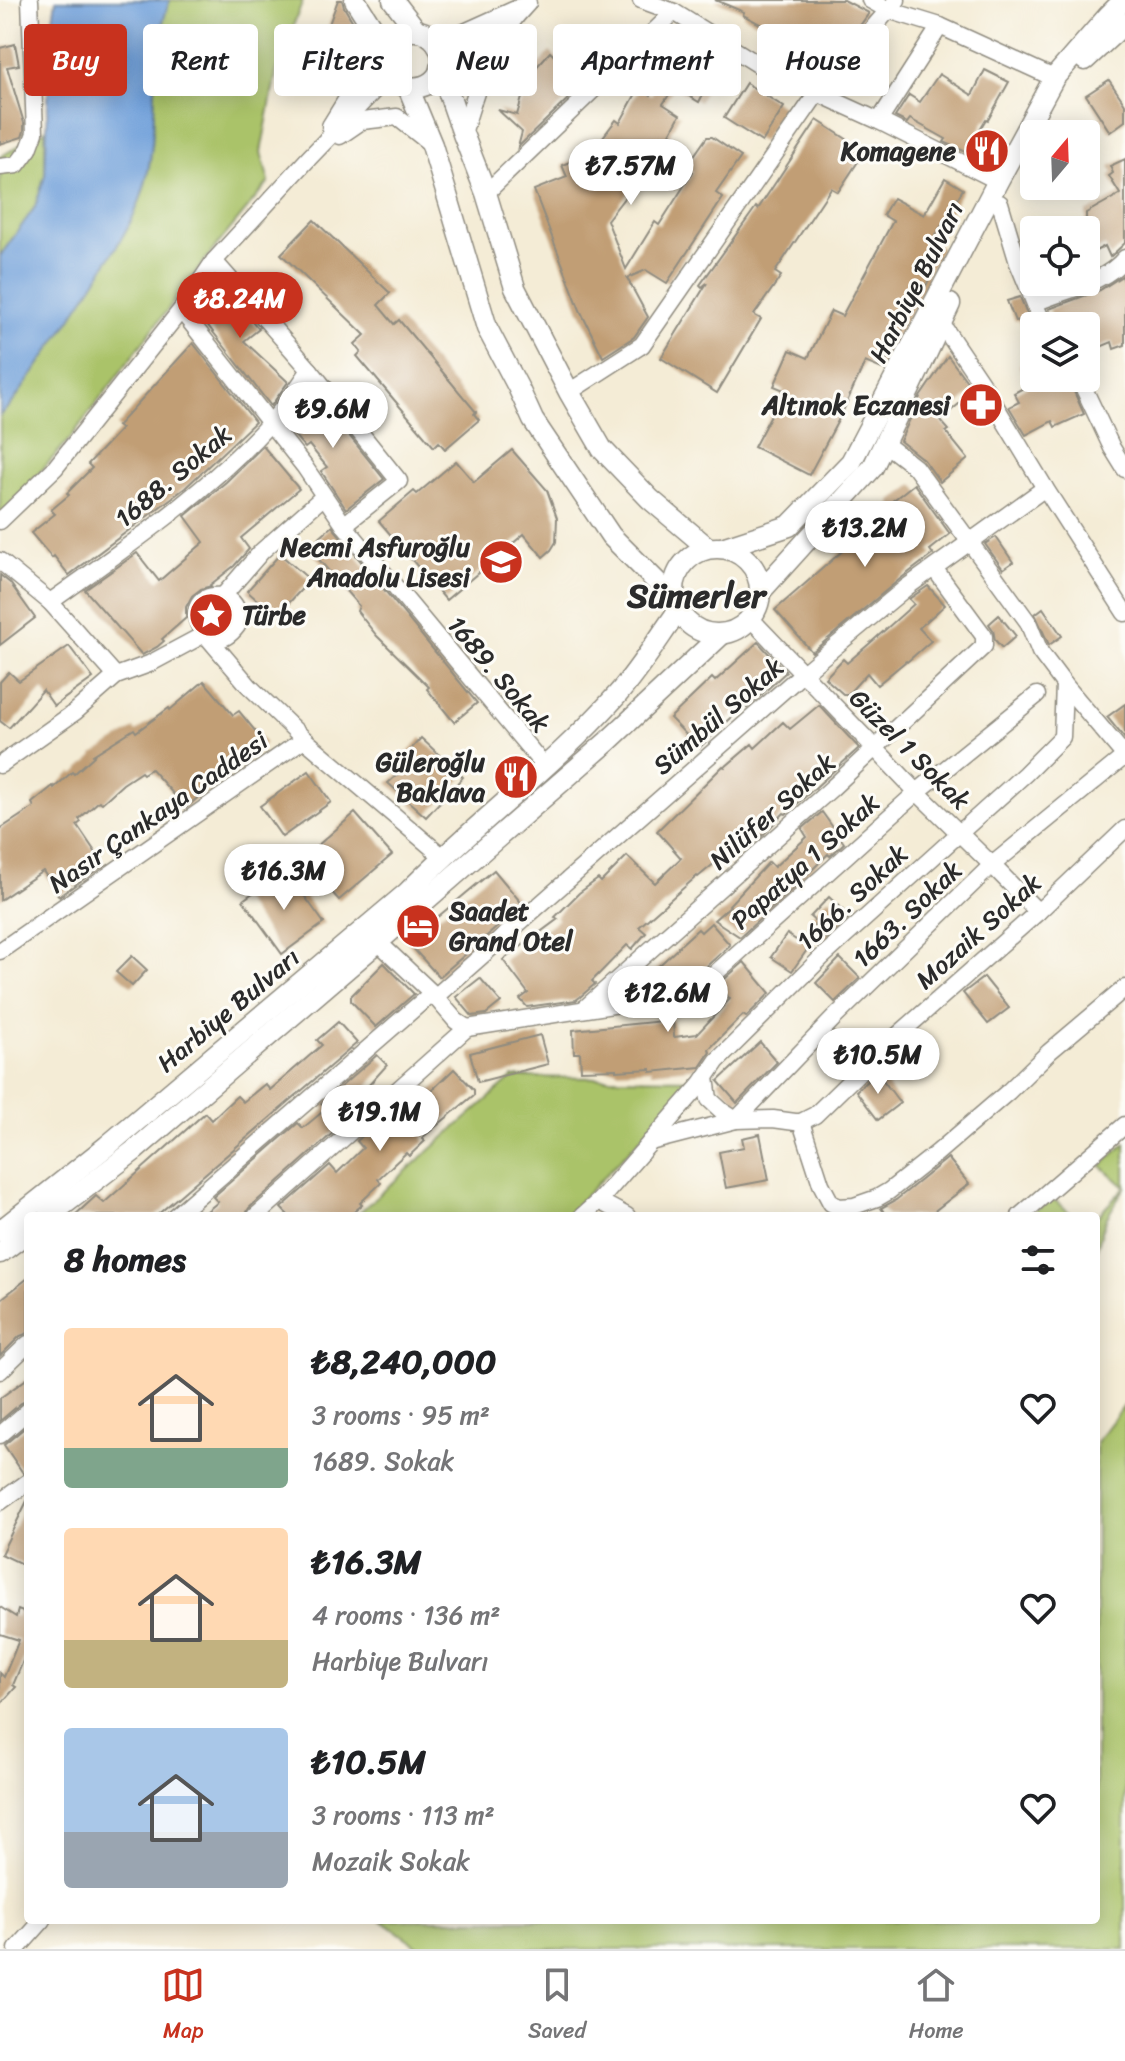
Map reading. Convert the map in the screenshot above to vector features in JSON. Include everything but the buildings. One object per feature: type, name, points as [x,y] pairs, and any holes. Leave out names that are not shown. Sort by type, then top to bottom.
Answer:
[{"type":"main road","points":[[355,0],[370,24]]},
{"type":"main road","points":[[393,0],[417,31]]},
{"type":"main road","name":"Harbiye Bulvarı","points":[[0,1231],[107,1146],[407,893],[442,856],[545,767],[618,694],[676,605],[674,585],[677,572],[685,561],[696,553],[789,526],[851,462],[1054,78],[1124,0]]},
{"type":"main road","points":[[1046,120],[1066,83],[1089,55],[1124,28]]},
{"type":"main road","points":[[412,31],[428,35]]},
{"type":"main road","points":[[412,96],[432,145],[487,328],[533,420],[611,536],[676,605],[686,622],[709,634],[722,634]]},
{"type":"main road","points":[[450,96],[486,193],[515,288],[602,449],[650,499],[715,548],[734,551],[745,558],[759,578],[761,591]]},
{"type":"main road","name":"Harbiye Bulvarı","points":[[54,1212],[135,1150],[378,942],[607,742],[722,634],[743,626],[751,619],[761,591],[873,467],[1020,167]]},
{"type":"main road","points":[[0,1253],[24,1235]]},
{"type":"street","points":[[0,167],[17,165],[29,149],[35,133],[30,0]]},
{"type":"street","points":[[309,158],[372,58],[367,29],[355,0]]},
{"type":"street","points":[[641,0],[674,12],[757,64]]},
{"type":"street","points":[[870,0],[893,5],[1054,78]]},
{"type":"street","points":[[478,24],[525,1]]},
{"type":"street","points":[[463,134],[478,82],[496,44],[525,1]]},
{"type":"street","points":[[877,24],[893,5]]},
{"type":"street","points":[[486,193],[674,12]]},
{"type":"street","points":[[879,121],[940,26]]},
{"type":"street","points":[[0,521],[55,468],[181,310],[214,261],[369,96]]},
{"type":"street","points":[[569,392],[642,345],[815,96]]},
{"type":"street","points":[[826,96],[998,181]]},
{"type":"street","points":[[309,158],[362,121],[397,117],[432,145]]},
{"type":"street","points":[[1000,203],[1018,263],[1039,312]]},
{"type":"street","points":[[1035,303],[1092,281],[1118,267],[1125,258]]},
{"type":"street","points":[[214,261],[310,370],[399,481],[344,525]]},
{"type":"street","name":"1689. Sokak","points":[[181,310],[304,466],[344,525],[545,767]]},
{"type":"street","points":[[941,323],[1125,613]]},
{"type":"street","name":"1688. Sokak","points":[[50,602],[190,500],[271,423],[310,370]]},
{"type":"street","points":[[1086,392],[1125,469]]},
{"type":"street","points":[[884,443],[915,467],[1028,622],[1040,652],[1125,756]]},
{"type":"street","name":"Sümbül Sokak","points":[[180,1212],[802,674],[969,541],[1045,488]]},
{"type":"street","points":[[223,596],[262,551],[323,497]]},
{"type":"street","points":[[0,561],[50,602],[116,676]]},
{"type":"street","name":"Nilüfer Sokak","points":[[583,1010],[875,749],[984,646],[984,636],[934,568]]},
{"type":"street","points":[[0,765],[75,712],[116,676],[149,664],[205,634],[219,638],[226,636],[237,626],[238,611],[230,599],[223,596],[210,597],[199,605],[197,624],[205,634],[249,686],[304,739],[442,856]]},
{"type":"street","name":"Güzel 1 Sokak","points":[[751,619],[917,792],[1038,912]]},
{"type":"street","name":"1666. Sokak","points":[[650,1142],[717,1061],[821,958],[1062,737],[1064,684]]},
{"type":"street","name":"Papatya 1 Sokak","points":[[467,1028],[689,993],[709,979],[917,792],[1037,695]]},
{"type":"street","name":"Nasır Çankaya Caddesi","points":[[0,951],[304,739]]},
{"type":"street","name":"1663. Sokak","points":[[736,1120],[833,1019],[992,865],[1125,756]]},
{"type":"street","name":"Mozaik Sokak","points":[[801,1122],[815,1115],[889,1043],[1038,912],[1125,829]]},
{"type":"street","points":[[269,1212],[467,1028],[456,1021],[434,995],[378,942]]},
{"type":"street","points":[[587,1212],[650,1142],[736,1120],[801,1122],[821,1184],[831,1203],[844,1208],[864,1204],[915,1171],[1125,988]]},
{"type":"street","points":[[706,1078],[709,1099],[736,1120]]},
{"type":"street","points":[[1025,1212],[1125,1125]]},
{"type":"street","points":[[599,1201],[620,1212]]},
{"type":"street","points":[[0,1371],[24,1348]]},
{"type":"street","points":[[0,1435],[24,1414]]},
{"type":"street","points":[[0,1502],[24,1485]]},
{"type":"street","points":[[17,1949],[39,1924]]},
{"type":"green space","points":[[170,0],[303,0],[294,24],[274,24],[274,84],[261,152],[269,182],[209,255],[68,441],[0,517],[0,415],[13,402],[59,336],[129,224],[147,176],[155,96],[258,96],[258,24],[162,24]]},
{"type":"green space","points":[[45,130],[45,175],[35,207],[0,256],[0,157]]},
{"type":"green space","points":[[513,1077],[698,1079],[570,1212],[360,1212]]},
{"type":"green space","points":[[1125,1143],[1125,1187],[1101,1166]]},
{"type":"green space","points":[[1125,1187],[1106,1219],[1100,1238],[1100,1214]]},
{"type":"green space","points":[[1052,1198],[1069,1212],[1033,1212]]},
{"type":"green space","points":[[1125,1405],[1125,1949],[422,1949],[387,1924],[1100,1924],[1100,1437]]},
{"type":"water","points":[[56,0],[170,0],[162,24],[143,24],[143,96],[155,96],[151,154],[135,213],[59,336],[13,402],[0,415],[0,256],[35,207],[45,175],[48,96],[127,96],[127,24],[53,24]]},
{"type":"place","name":"Komagene","points":[[987,151]]},
{"type":"place","name":"Altınok Eczanesi","points":[[981,405]]},
{"type":"place","name":"Necmi Asfuroğlu Anadolu Lisesi","points":[[501,562]]},
{"type":"place","name":"Türbe","points":[[211,615]]},
{"type":"place","name":"Güleroğlu Baklava","points":[[516,777]]},
{"type":"place","name":"Saadet Grand Otel","points":[[418,926]]},
{"type":"district","name":"Sümerler","points":[[696,595]]}]
